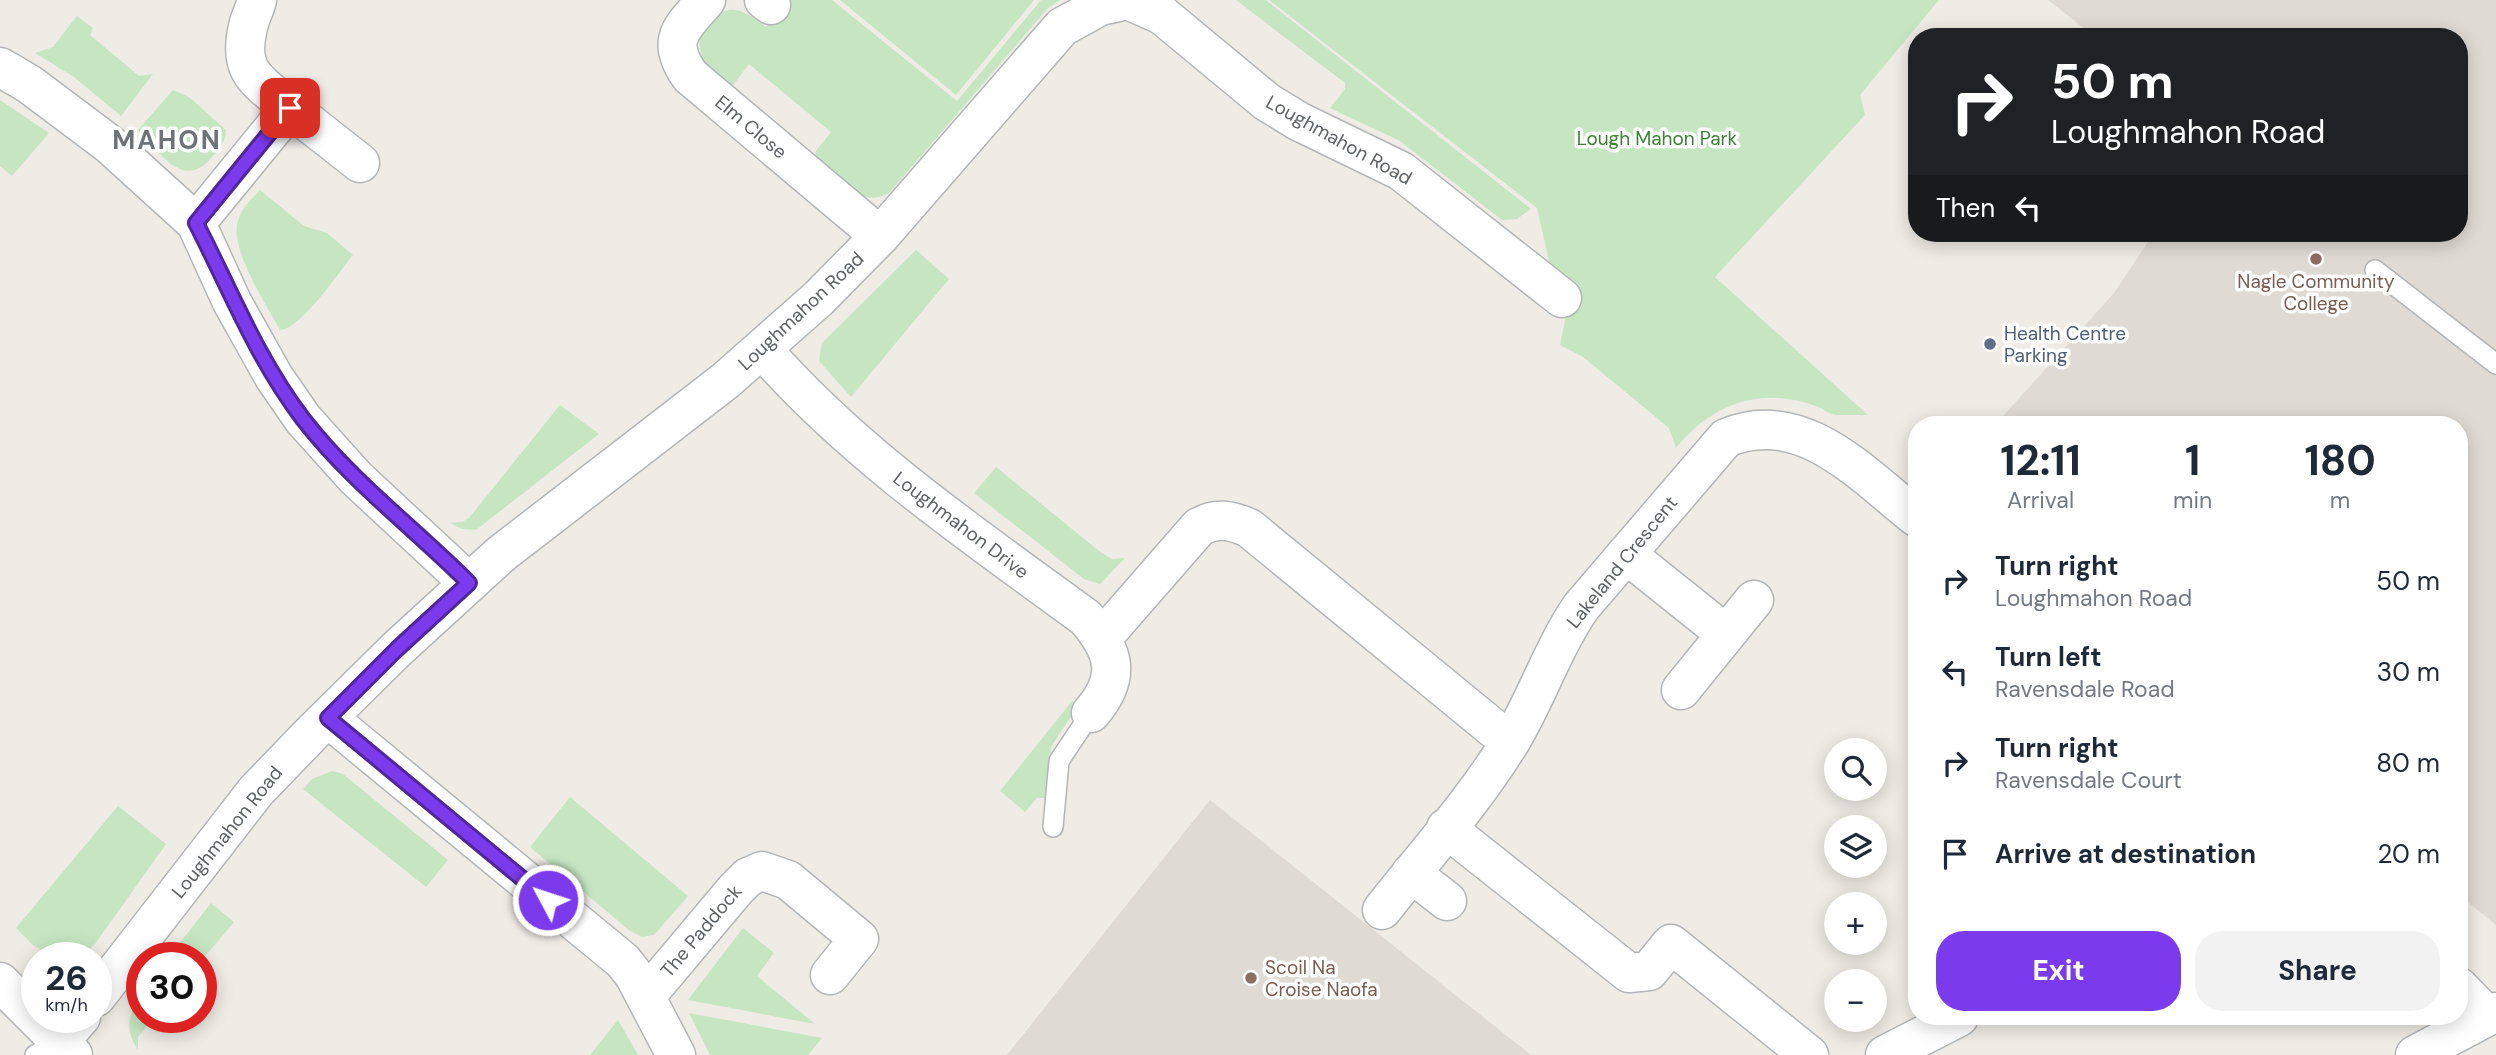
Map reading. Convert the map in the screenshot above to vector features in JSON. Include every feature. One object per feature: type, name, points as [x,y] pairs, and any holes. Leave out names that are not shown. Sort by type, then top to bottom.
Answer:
[{"type":"street","points":[[257,0],[246,40],[246,63],[249,72],[360,163]]},
{"type":"street","name":"Elm Close","points":[[706,0],[680,32],[675,47],[679,62],[690,76],[880,236]]},
{"type":"street","name":"Loughmahon Road","points":[[112,976],[256,791],[397,649],[501,554],[763,350],[880,236],[1062,27],[1100,6],[1128,1],[1162,15],[1268,102],[1298,121],[1401,171],[1562,298]]},
{"type":"street","points":[[0,67],[29,83],[102,138],[196,223],[232,302],[274,377],[303,419],[356,478],[469,583]]},
{"type":"street","points":[[196,223],[290,108]]},
{"type":"street","name":"Loughmahon Drive","points":[[763,350],[789,379],[870,456],[973,536],[1086,618],[1102,637],[1110,652],[1112,668],[1108,687],[1091,713]]},
{"type":"street","name":"Lakeland Crescent","points":[[1382,909],[1510,742],[1539,691],[1566,629],[1710,453],[1726,438],[1744,430],[1786,430],[1807,436],[1841,457],[1908,511]]},
{"type":"street","points":[[1102,637],[1199,527],[1208,521],[1235,522],[1249,528],[1510,742]]},
{"type":"street","points":[[1626,554],[1726,634]]},
{"type":"street","points":[[1681,690],[1754,600]]},
{"type":"street","points":[[328,718],[623,961],[646,996],[676,1055]]},
{"type":"street","points":[[1446,828],[1629,973],[1649,971],[1671,944],[1809,1055]]},
{"type":"street","name":"The Paddock","points":[[646,996],[736,889],[748,877],[762,871],[788,880],[859,939],[830,975]]},
{"type":"street","points":[[1411,873],[1447,901]]},
{"type":"street","points":[[0,982],[62,1042]]},
{"type":"street","points":[[2425,1053],[2491,1014],[2468,995]]},
{"type":"street","points":[[1885,1055],[1943,1025]]},
{"type":"lane","points":[[2375,270],[2496,363]]},
{"type":"lane","points":[[1053,827],[1059,761],[1091,713]]},
{"type":"shaded area","name":"Nagle Community College","points":[[2048,0],[2496,0],[2496,925],[2468,902],[2468,416],[2003,416],[2114,293],[2148,242],[2468,242],[2468,28],[2084,28]]},
{"type":"shaded area","name":"Scoil Na Croise Naofa","points":[[1210,800],[1531,1055],[1007,1055]]},
{"type":"green space","points":[[788,0],[832,0],[957,101],[1041,0],[1060,0],[1048,8],[889,193],[868,197],[849,189],[815,158],[816,151],[831,132],[749,64],[731,88],[703,59],[700,34],[716,16],[730,10],[738,10],[766,27]]},
{"type":"green space","points":[[840,0],[1034,0],[956,95]]},
{"type":"green space","points":[[1236,0],[1266,0],[1531,209],[1517,219],[1502,220],[1400,141],[1330,108],[1345,89],[1345,83]]},
{"type":"green space","name":"Lough Mahon Park","points":[[1269,0],[1939,0],[1916,28],[1908,28],[1908,37],[1860,95],[1865,115],[1715,277],[1868,415],[1836,415],[1795,400],[1757,399],[1721,410],[1705,420],[1676,448],[1669,428],[1583,357],[1560,345],[1572,286],[1550,265],[1537,208]]},
{"type":"green space","points":[[77,16],[93,28],[90,35],[139,76],[153,74],[121,116],[74,77],[35,53],[53,47]]},
{"type":"green space","points":[[173,90],[189,97],[226,130],[217,152],[201,167],[191,171],[172,165],[138,130]]},
{"type":"green space","points":[[0,100],[49,133],[12,176],[0,166]]},
{"type":"green space","points":[[260,190],[304,226],[327,233],[353,255],[308,311],[298,321],[280,330],[251,277],[237,233],[242,212]]},
{"type":"green space","points":[[916,250],[949,279],[851,397],[819,361],[822,343]]},
{"type":"green space","points":[[560,405],[599,434],[476,530],[462,529],[450,523],[469,518]]},
{"type":"green space","points":[[996,467],[1099,551],[1112,559],[1125,558],[1100,584],[1084,579],[974,493]]},
{"type":"green space","points":[[1072,701],[1077,707],[1051,747],[1048,798],[1037,798],[1025,812],[1000,791]]},
{"type":"green space","points":[[332,771],[343,774],[448,860],[426,887],[303,789],[312,779]]},
{"type":"green space","points":[[570,797],[688,896],[654,935],[642,937],[629,930],[530,847]]},
{"type":"green space","points":[[118,806],[166,844],[96,942],[30,942],[16,928]]},
{"type":"green space","points":[[211,903],[234,922],[217,942],[181,942]]},
{"type":"green space","points":[[743,928],[774,953],[757,976],[815,1024],[688,1000]]},
{"type":"green space","points":[[689,1013],[822,1038],[808,1055],[710,1055]]},
{"type":"green space","points":[[618,1020],[638,1055],[590,1055]]},
{"type":"green space","points":[[141,1033],[138,1037],[138,1050],[134,1042],[131,1035]]},
{"type":"place","name":"Nagle Community College","points":[[2316,259]]},
{"type":"place","name":"Health Centre Parking","points":[[1990,344]]},
{"type":"place","name":"Scoil Na Croise Naofa","points":[[1251,978]]},
{"type":"district","name":"MAHON","points":[[167,140]]},
{"type":"route","points":[[290,108],[196,223],[232,302],[274,377],[303,419],[356,478],[469,583],[397,649],[328,718],[548,900]]}]
